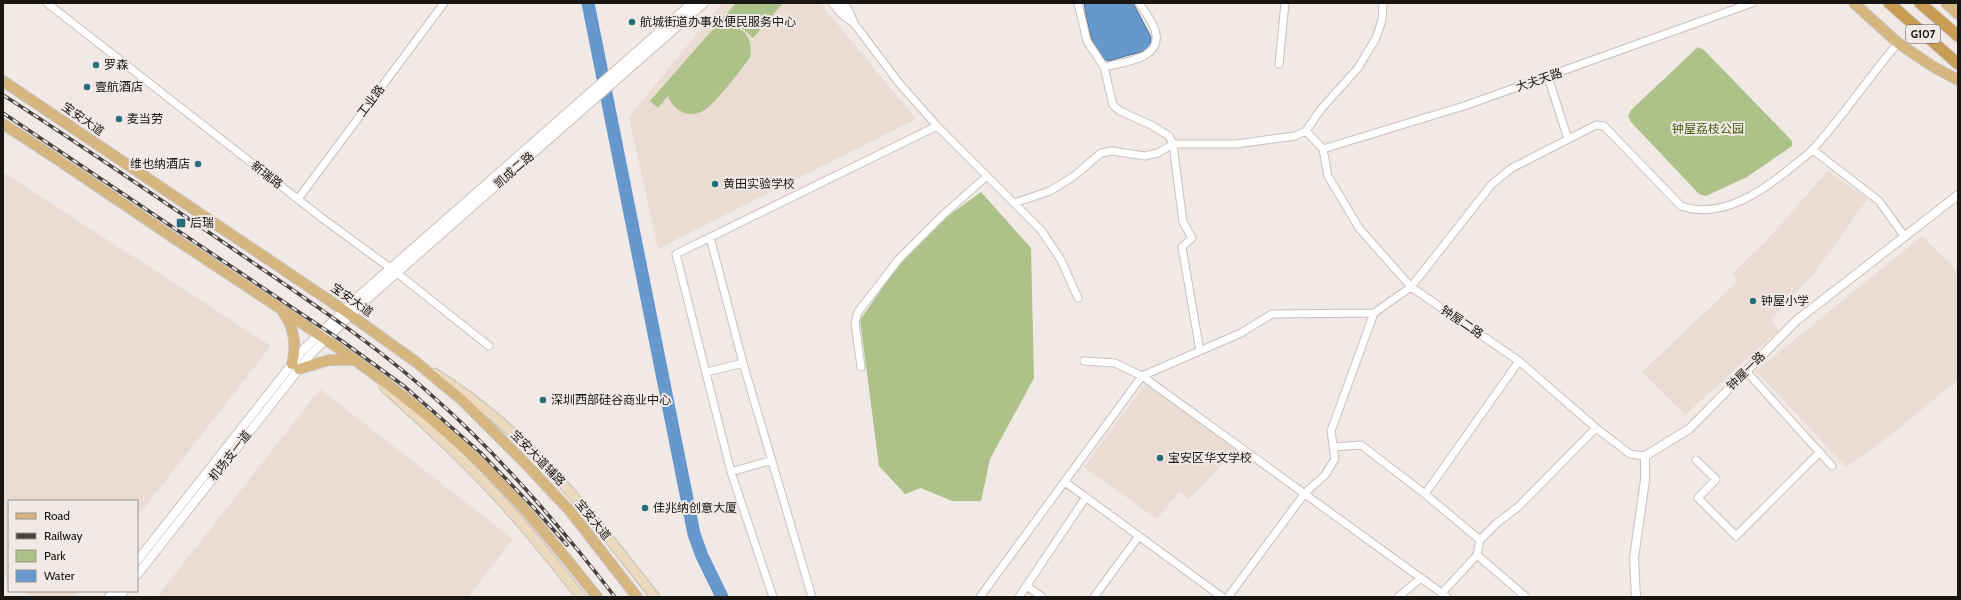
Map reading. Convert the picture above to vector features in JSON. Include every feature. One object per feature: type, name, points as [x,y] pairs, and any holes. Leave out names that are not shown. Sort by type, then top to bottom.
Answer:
[{"type":"highway","name":"G107","points":[[1889,3],[1958,64]]},
{"type":"highway","name":"G107","points":[[1920,3],[1958,36]]},
{"type":"main road","points":[[1854,3],[1898,43],[1932,66],[1958,80]]},
{"type":"main road","points":[[1946,3],[1958,14]]},
{"type":"main road","name":"宝安大道","points":[[3,81],[347,312],[416,362],[463,401],[524,462],[570,511],[637,597]]},
{"type":"main road","points":[[3,124],[321,336],[429,416],[480,463],[523,508],[597,597]]},
{"type":"main road","points":[[278,308],[288,319],[294,337],[296,367],[342,359],[355,361],[440,438],[482,480],[532,534],[581,597]]},
{"type":"main road","name":"宝安大道辅路","points":[[416,362],[472,398],[516,435],[577,498],[655,597]]},
{"type":"street","name":"新瑞路","points":[[47,3],[489,346]]},
{"type":"street","name":"工业路","points":[[298,199],[444,3]]},
{"type":"street","name":"凯成二路","points":[[321,336],[591,91],[692,3]]},
{"type":"street","name":"凯成二路","points":[[393,270],[617,80],[704,3]]},
{"type":"street","points":[[833,3],[841,13],[853,22]]},
{"type":"street","points":[[843,3],[853,22],[899,83],[936,126],[1041,230],[1061,260],[1078,298]]},
{"type":"street","points":[[1078,3],[1087,41],[1104,67],[1113,105],[1120,111],[1151,125],[1169,136],[1173,144],[1183,222],[1192,238],[1182,247],[1200,351]]},
{"type":"street","points":[[1104,67],[1144,57],[1153,50],[1157,41],[1154,28],[1139,3]]},
{"type":"street","points":[[1279,64],[1284,3]]},
{"type":"street","points":[[1014,203],[1050,191],[1074,176],[1102,153],[1112,151],[1145,156],[1158,153],[1173,144],[1236,144],[1288,137],[1306,131],[1322,109],[1358,68],[1376,38],[1382,20],[1383,3]]},
{"type":"street","name":"大夫天路","points":[[1323,149],[1467,105],[1752,3]]},
{"type":"street","points":[[980,597],[1142,376],[1241,333],[1272,314],[1374,313],[1411,287],[1492,184],[1512,168],[1596,125],[1604,126],[1681,206],[1690,209],[1706,210],[1728,206],[1769,186],[1813,150],[1898,43]]},
{"type":"street","points":[[1548,77],[1568,138]]},
{"type":"street","points":[[773,597],[731,472],[676,254],[936,126]]},
{"type":"street","points":[[1306,131],[1323,149]]},
{"type":"street","name":"钟屋二路","points":[[1323,149],[1328,176],[1359,228],[1411,287],[1519,361],[1596,428],[1630,454],[1645,456]]},
{"type":"street","points":[[1813,150],[1879,201],[1905,237]]},
{"type":"street","points":[[861,366],[855,323],[858,312],[899,259],[944,214],[987,176]]},
{"type":"street","name":"钟屋一路","points":[[1645,456],[1688,429],[1797,320],[1958,195]]},
{"type":"street","points":[[710,237],[743,363],[812,597]]},
{"type":"street","points":[[1228,597],[1305,493],[1325,475],[1335,459],[1331,431],[1374,313]]},
{"type":"street","name":"机场支一道","points":[[138,561],[321,336]]},
{"type":"street","points":[[1084,361],[1114,363],[1142,376],[1445,595],[1478,555],[1480,540],[1497,523],[1518,507],[1596,428]]},
{"type":"street","points":[[1425,494],[1519,361]]},
{"type":"street","points":[[707,372],[743,363]]},
{"type":"street","name":"机场支一道","points":[[138,574],[296,367]]},
{"type":"street","points":[[1746,371],[1832,466]]},
{"type":"street","points":[[1333,447],[1361,445],[1425,494],[1480,540]]},
{"type":"street","points":[[1696,460],[1716,479],[1698,498],[1736,536],[1820,452]]},
{"type":"street","points":[[1636,597],[1634,558],[1645,480],[1645,456]]},
{"type":"street","points":[[731,472],[772,460]]},
{"type":"street","points":[[1065,482],[1222,597]]},
{"type":"street","points":[[1019,597],[1086,497]]},
{"type":"street","points":[[1094,597],[1139,536]]},
{"type":"street","points":[[1478,555],[1526,597]]},
{"type":"street","points":[[1398,597],[1421,578]]},
{"type":"street","points":[[1027,586],[1042,597]]},
{"type":"shaded area","name":"黄田实验学校","points":[[722,3],[820,3],[916,119],[658,249],[629,117]]},
{"type":"shaded area","name":"钟屋小学","points":[[1828,171],[1868,199],[1814,273],[1771,320],[1778,331],[1685,415],[1642,372],[1738,281],[1732,274],[1766,241]]},
{"type":"shaded area","points":[[3,172],[271,346],[138,516],[138,500],[8,500],[8,579],[3,575]]},
{"type":"shaded area","points":[[1922,236],[1958,271],[1958,380],[1878,445],[1846,467],[1756,371]]},
{"type":"shaded area","name":"宝安区华文学校","points":[[1145,384],[1237,449],[1189,499],[1180,491],[1157,519],[1084,467]]},
{"type":"shaded area","points":[[320,389],[513,539],[468,597],[157,597]]},
{"type":"shaded area","points":[[24,592],[78,592],[74,597],[31,597]]},
{"type":"green space","points":[[736,3],[783,3],[753,38],[733,20],[729,25],[740,29],[747,36],[751,51],[750,57],[714,102],[703,111],[692,114],[682,112],[677,109],[670,101],[668,96],[658,108],[650,101]]},
{"type":"green space","name":"钟屋荔枝公园","points":[[1698,47],[1704,50],[1792,141],[1792,146],[1747,177],[1706,196],[1699,194],[1631,122],[1628,116],[1631,110]]},
{"type":"green space","points":[[981,192],[1031,248],[1034,378],[990,459],[981,501],[952,501],[921,488],[905,494],[879,466],[860,320],[897,267],[940,222]]},
{"type":"water","points":[[1084,3],[1133,3],[1151,37],[1150,47],[1144,51],[1108,61],[1102,57],[1094,44],[1088,27]]},
{"type":"waterway","points":[[588,3],[694,534],[702,556],[722,597]]},
{"type":"railway","points":[[3,95],[122,173],[316,306],[415,380],[462,423],[509,470],[574,545],[615,597]]},
{"type":"railway","points":[[3,113],[342,341],[404,386],[481,453],[535,509],[567,545]]},
{"type":"place","name":"航城街道办事处便民服务中心","points":[[632,22]]},
{"type":"place","name":"罗森","points":[[96,65]]},
{"type":"place","name":"壹航酒店","points":[[87,87]]},
{"type":"place","name":"麦当劳","points":[[119,119]]},
{"type":"place","name":"维也纳酒店","points":[[198,164]]},
{"type":"place","name":"黄田实验学校","points":[[715,184]]},
{"type":"place","name":"后瑞","points":[[181,223]]},
{"type":"place","name":"钟屋小学","points":[[1753,301]]},
{"type":"place","name":"深圳西部硅谷商业中心","points":[[543,400]]},
{"type":"place","name":"宝安区华文学校","points":[[1160,458]]},
{"type":"place","name":"佳兆纳创意大厦","points":[[645,508]]}]
